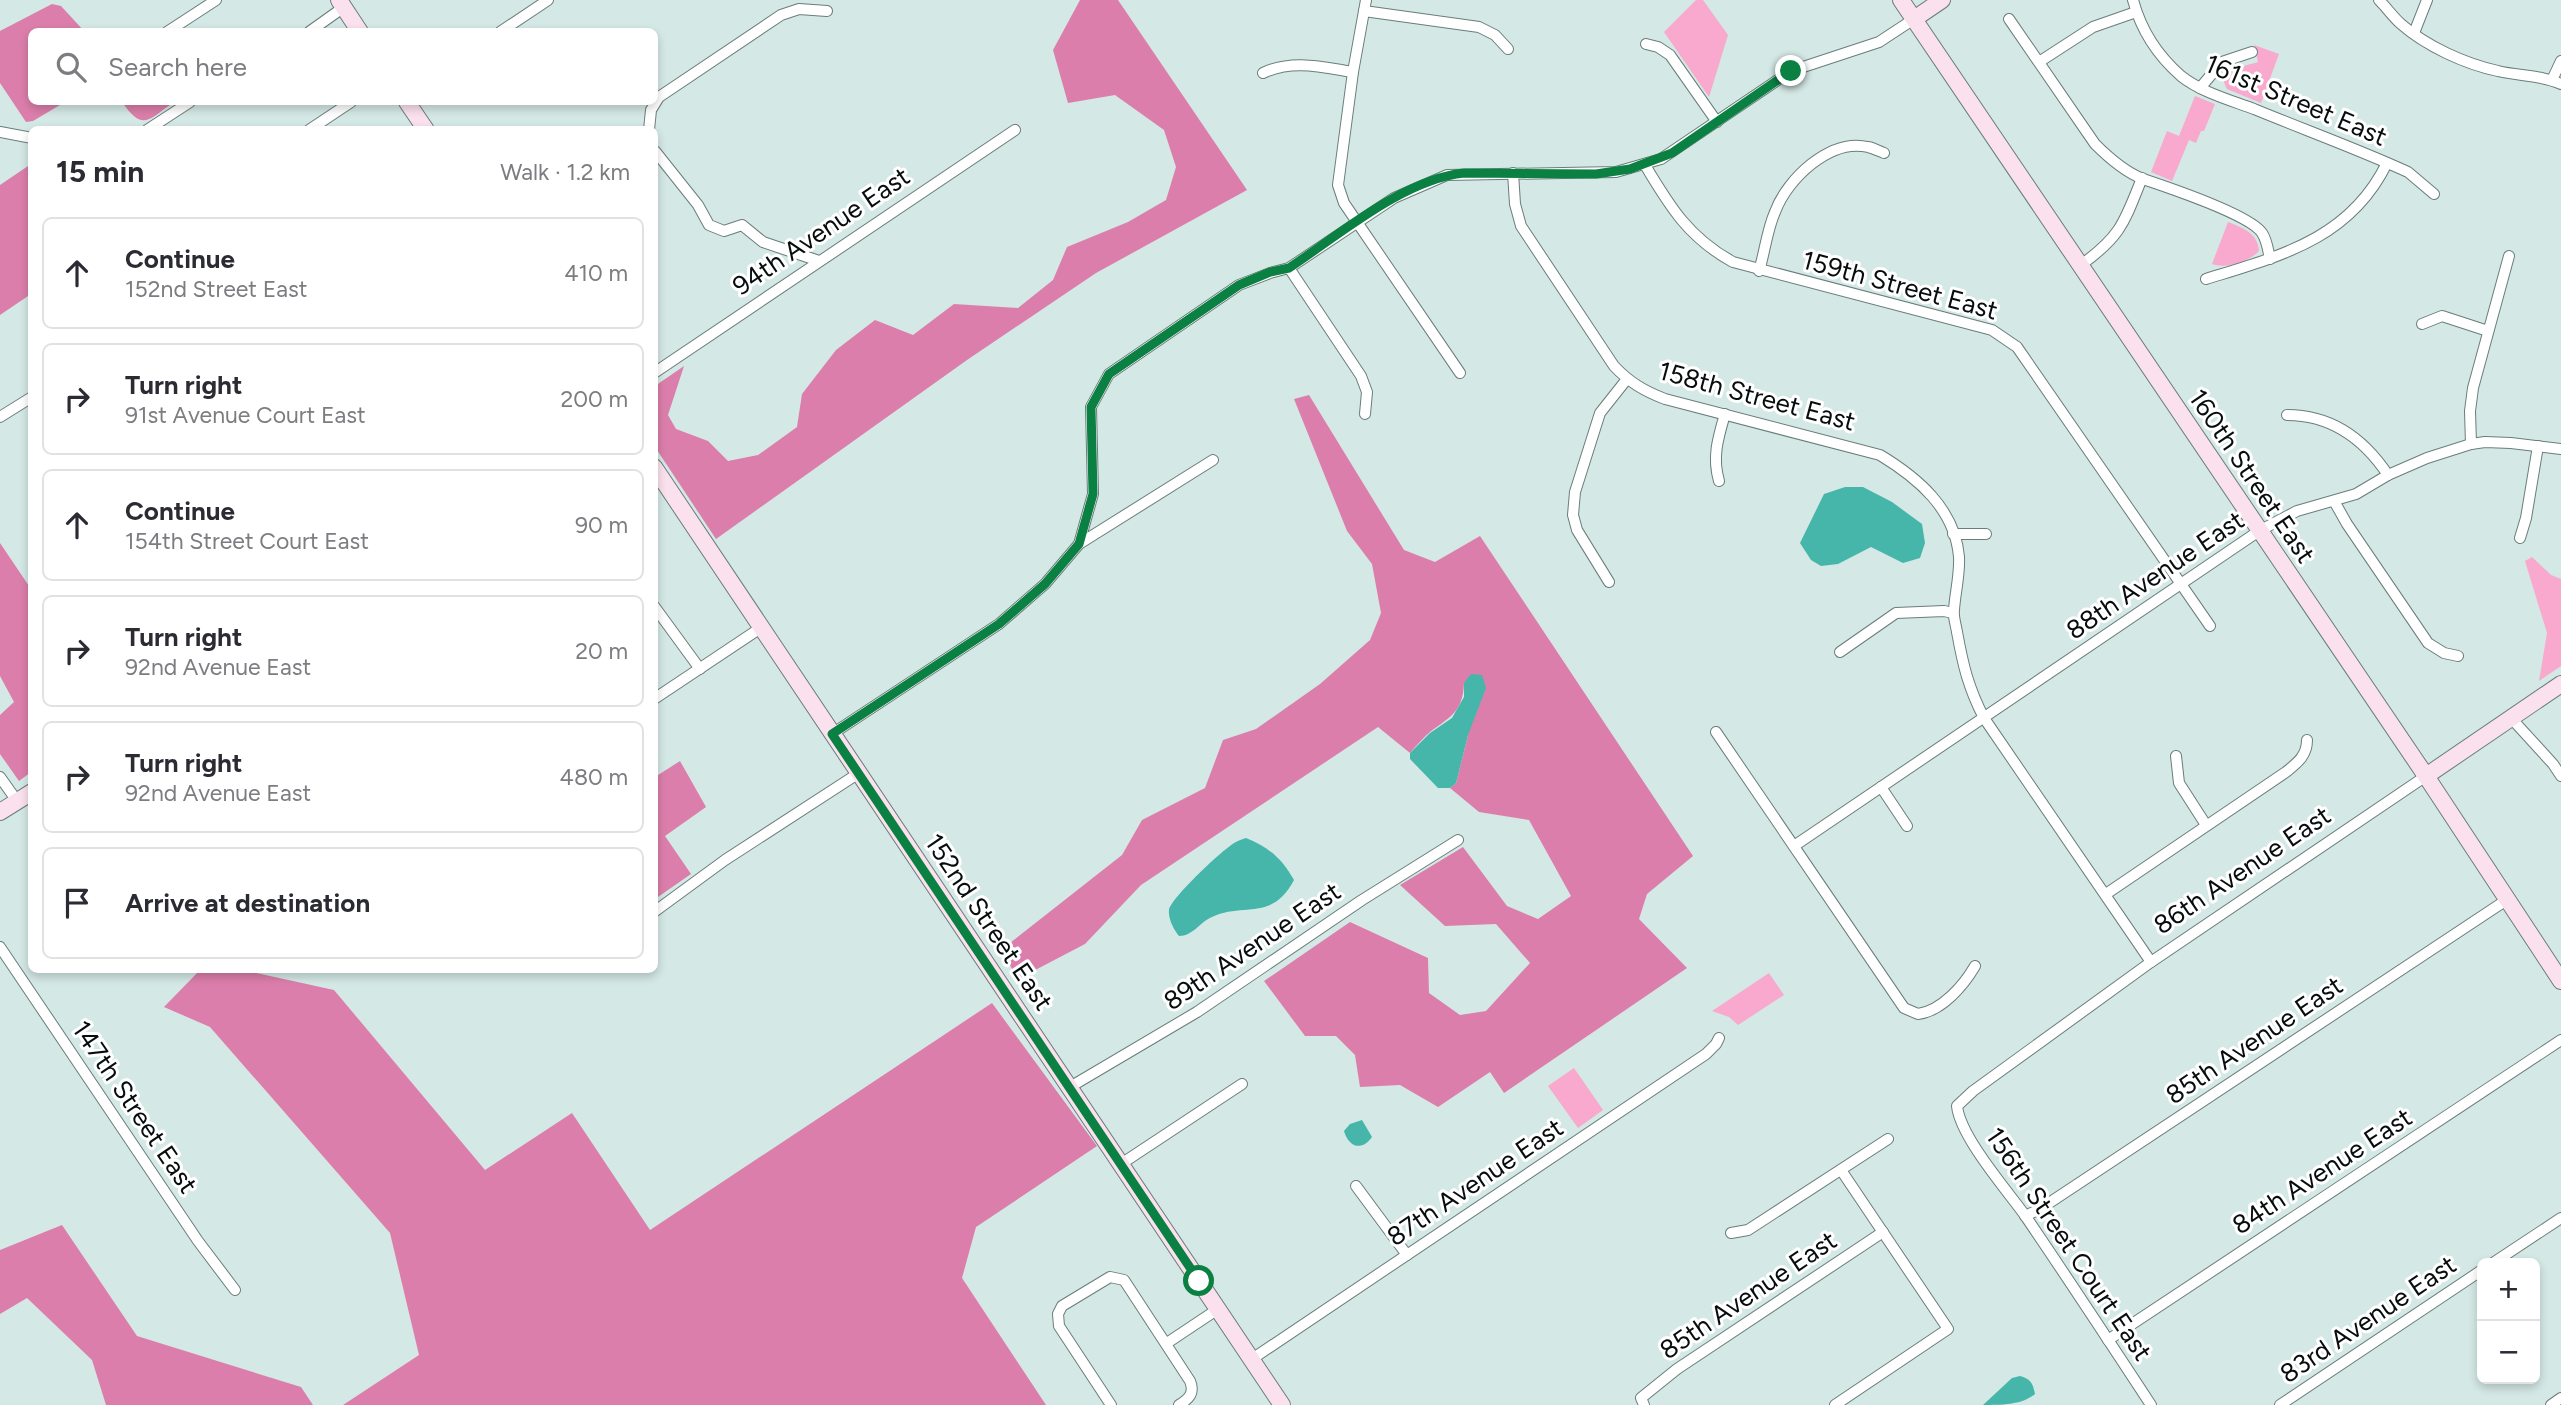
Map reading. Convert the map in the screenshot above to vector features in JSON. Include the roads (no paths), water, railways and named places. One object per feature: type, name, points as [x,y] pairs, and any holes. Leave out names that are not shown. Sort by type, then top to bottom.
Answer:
[{"type":"street","points":[[173,28],[216,0]]},
{"type":"street","points":[[506,28],[548,0]]},
{"type":"street","name":"160th Street East","points":[[1901,0],[2426,776],[2561,981]]},
{"type":"street","points":[[1079,544],[1093,494],[1091,407],[1109,374],[1239,285],[1270,272],[1289,268],[1394,198],[1439,177],[1464,173],[1616,172],[1645,165],[1672,153],[1791,71],[1879,42],[1942,0]]},
{"type":"street","name":"161st Street East","points":[[2133,0],[2151,43],[2162,58],[2180,75],[2200,88],[2408,172],[2434,194]]},
{"type":"street","points":[[2379,0],[2394,18],[2414,33],[2465,60],[2495,71],[2557,82],[2561,61]]},
{"type":"street","points":[[2414,33],[2427,0]]},
{"type":"street","points":[[314,28],[341,4],[357,28]]},
{"type":"street","points":[[1460,373],[1344,203],[1338,185],[1353,72],[1365,5],[1479,27],[1495,35],[1508,48]]},
{"type":"street","points":[[658,99],[781,15],[799,9],[827,11]]},
{"type":"street","points":[[2039,62],[2093,27],[2136,12]]},
{"type":"street","points":[[2009,19],[2095,144],[2119,165],[2143,178],[2248,220],[2262,232],[2270,259]]},
{"type":"street","points":[[1646,44],[1658,47],[1670,55],[1717,122]]},
{"type":"street","points":[[2200,88],[2217,66],[2233,57],[2252,52]]},
{"type":"street","points":[[1263,73],[1284,65],[1300,64],[1353,72]]},
{"type":"street","points":[[153,126],[185,105]]},
{"type":"street","points":[[315,126],[346,105]]},
{"type":"street","points":[[409,105],[423,126]]},
{"type":"street","points":[[649,126],[654,105]]},
{"type":"street","name":"94th Avenue East","points":[[658,370],[1016,130]]},
{"type":"street","points":[[0,132],[28,137]]},
{"type":"street","points":[[1759,271],[1775,211],[1797,176],[1822,157],[1850,147],[1867,146],[1884,153]]},
{"type":"street","points":[[658,155],[698,205],[709,225],[724,232],[742,225],[763,242],[819,261]]},
{"type":"street","points":[[2206,279],[2270,259],[2305,244],[2350,214],[2370,195],[2387,163]]},
{"type":"street","name":"159th Street East","points":[[1645,165],[1690,232],[1732,262],[1992,330],[2018,347],[2210,626]]},
{"type":"street","name":"158th Street East","points":[[1513,173],[1517,218],[1525,234],[1614,366],[1626,379],[1656,396],[1880,455],[1903,469],[1931,493],[1946,517],[1959,557],[1954,612],[1964,672],[1971,692],[1984,718],[2151,962]]},
{"type":"street","points":[[2081,265],[2105,247],[2119,232],[2143,178]]},
{"type":"street","points":[[2471,444],[2470,400],[2509,256]]},
{"type":"street","points":[[1289,268],[1361,376],[1367,392],[1365,414]]},
{"type":"street","points":[[2422,324],[2442,316],[2488,331]]},
{"type":"street","points":[[1609,582],[1577,530],[1573,515],[1575,492],[1600,413],[1626,379]]},
{"type":"street","points":[[0,417],[28,400]]},
{"type":"street","points":[[1719,481],[1715,468],[1715,449],[1725,414]]},
{"type":"street","points":[[2287,415],[2305,415],[2334,424],[2363,445],[2388,475]]},
{"type":"street","name":"88th Avenue East","points":[[1794,846],[2259,531],[2297,511],[2356,494],[2388,475],[2427,458],[2471,444],[2485,442],[2561,449]]},
{"type":"street","points":[[2520,538],[2526,519],[2538,446]]},
{"type":"street","points":[[832,734],[999,624],[1045,584],[1079,544],[1213,460]]},
{"type":"street","name":"152nd Street East","points":[[658,473],[1282,1405]]},
{"type":"street","points":[[2334,501],[2428,643],[2444,653],[2458,656]]},
{"type":"street","points":[[1953,534],[1986,534]]},
{"type":"street","points":[[658,611],[700,669]]},
{"type":"street","points":[[1840,652],[1896,613],[1954,612]]},
{"type":"street","points":[[658,696],[762,627]]},
{"type":"street","name":"86th Avenue East","points":[[1957,1106],[1973,1091],[2151,962],[2561,684]]},
{"type":"street","points":[[2511,718],[2561,776]]},
{"type":"street","points":[[1716,732],[1904,1008],[1924,1013],[1936,1006],[1961,988],[1975,966]]},
{"type":"street","points":[[2106,894],[2300,761],[2307,749],[2307,740]]},
{"type":"street","points":[[2176,756],[2179,783],[2206,825]]},
{"type":"street","points":[[658,909],[725,860],[859,773]]},
{"type":"street","points":[[0,778],[18,801]]},
{"type":"street","points":[[1881,788],[1907,826]]},
{"type":"street","points":[[0,812],[28,795]]},
{"type":"street","name":"89th Avenue East","points":[[1070,1087],[1197,1012],[1458,840]]},
{"type":"street","name":"85th Avenue East","points":[[2025,1216],[2040,1209],[2508,899]]},
{"type":"street","name":"147th Street East","points":[[0,947],[198,1241],[235,1290]]},
{"type":"street","name":"87th Avenue East","points":[[1252,1359],[1706,1054],[1719,1038]]},
{"type":"street","name":"84th Avenue East","points":[[2108,1340],[2561,1040]]},
{"type":"street","points":[[1121,1164],[1242,1084]]},
{"type":"street","name":"156th Street Court East","points":[[1957,1106],[1958,1116],[1966,1132],[2151,1405]]},
{"type":"street","points":[[1731,1233],[1748,1230],[1888,1139]]},
{"type":"street","points":[[1835,1405],[1948,1329],[1841,1170]]},
{"type":"street","points":[[1356,1186],[1406,1255]]},
{"type":"street","name":"83rd Avenue East","points":[[2501,1258],[2561,1218]]},
{"type":"street","name":"85th Avenue East","points":[[1642,1401],[1677,1369],[1882,1231]]},
{"type":"street","name":"83rd Avenue East","points":[[2280,1405],[2477,1273]]},
{"type":"street","points":[[1111,1405],[1059,1326],[1058,1314],[1062,1306],[1106,1278],[1125,1280],[1192,1385],[1190,1396],[1179,1405]]},
{"type":"street","points":[[1167,1343],[1218,1309]]},
{"type":"street","points":[[2551,1405],[2561,1398]]},
{"type":"water","points":[[1845,487],[1863,487],[1892,502],[1922,524],[1925,543],[1920,558],[1903,563],[1871,547],[1838,564],[1821,566],[1811,560],[1800,543],[1824,494]]},
{"type":"water","points":[[1471,674],[1482,675],[1486,688],[1468,735],[1456,783],[1450,788],[1438,788],[1410,759],[1410,753],[1430,733],[1452,718],[1464,697],[1464,683]]},
{"type":"water","points":[[1246,838],[1274,854],[1294,880],[1285,893],[1267,906],[1212,917],[1188,934],[1179,936],[1169,917],[1172,904],[1221,853]]},
{"type":"water","points":[[1362,1120],[1372,1137],[1364,1144],[1356,1146],[1349,1141],[1344,1131],[1350,1124]]},
{"type":"water","points":[[2020,1376],[2031,1382],[2035,1394],[2030,1398],[2018,1402],[1983,1405],[2012,1378]]}]
